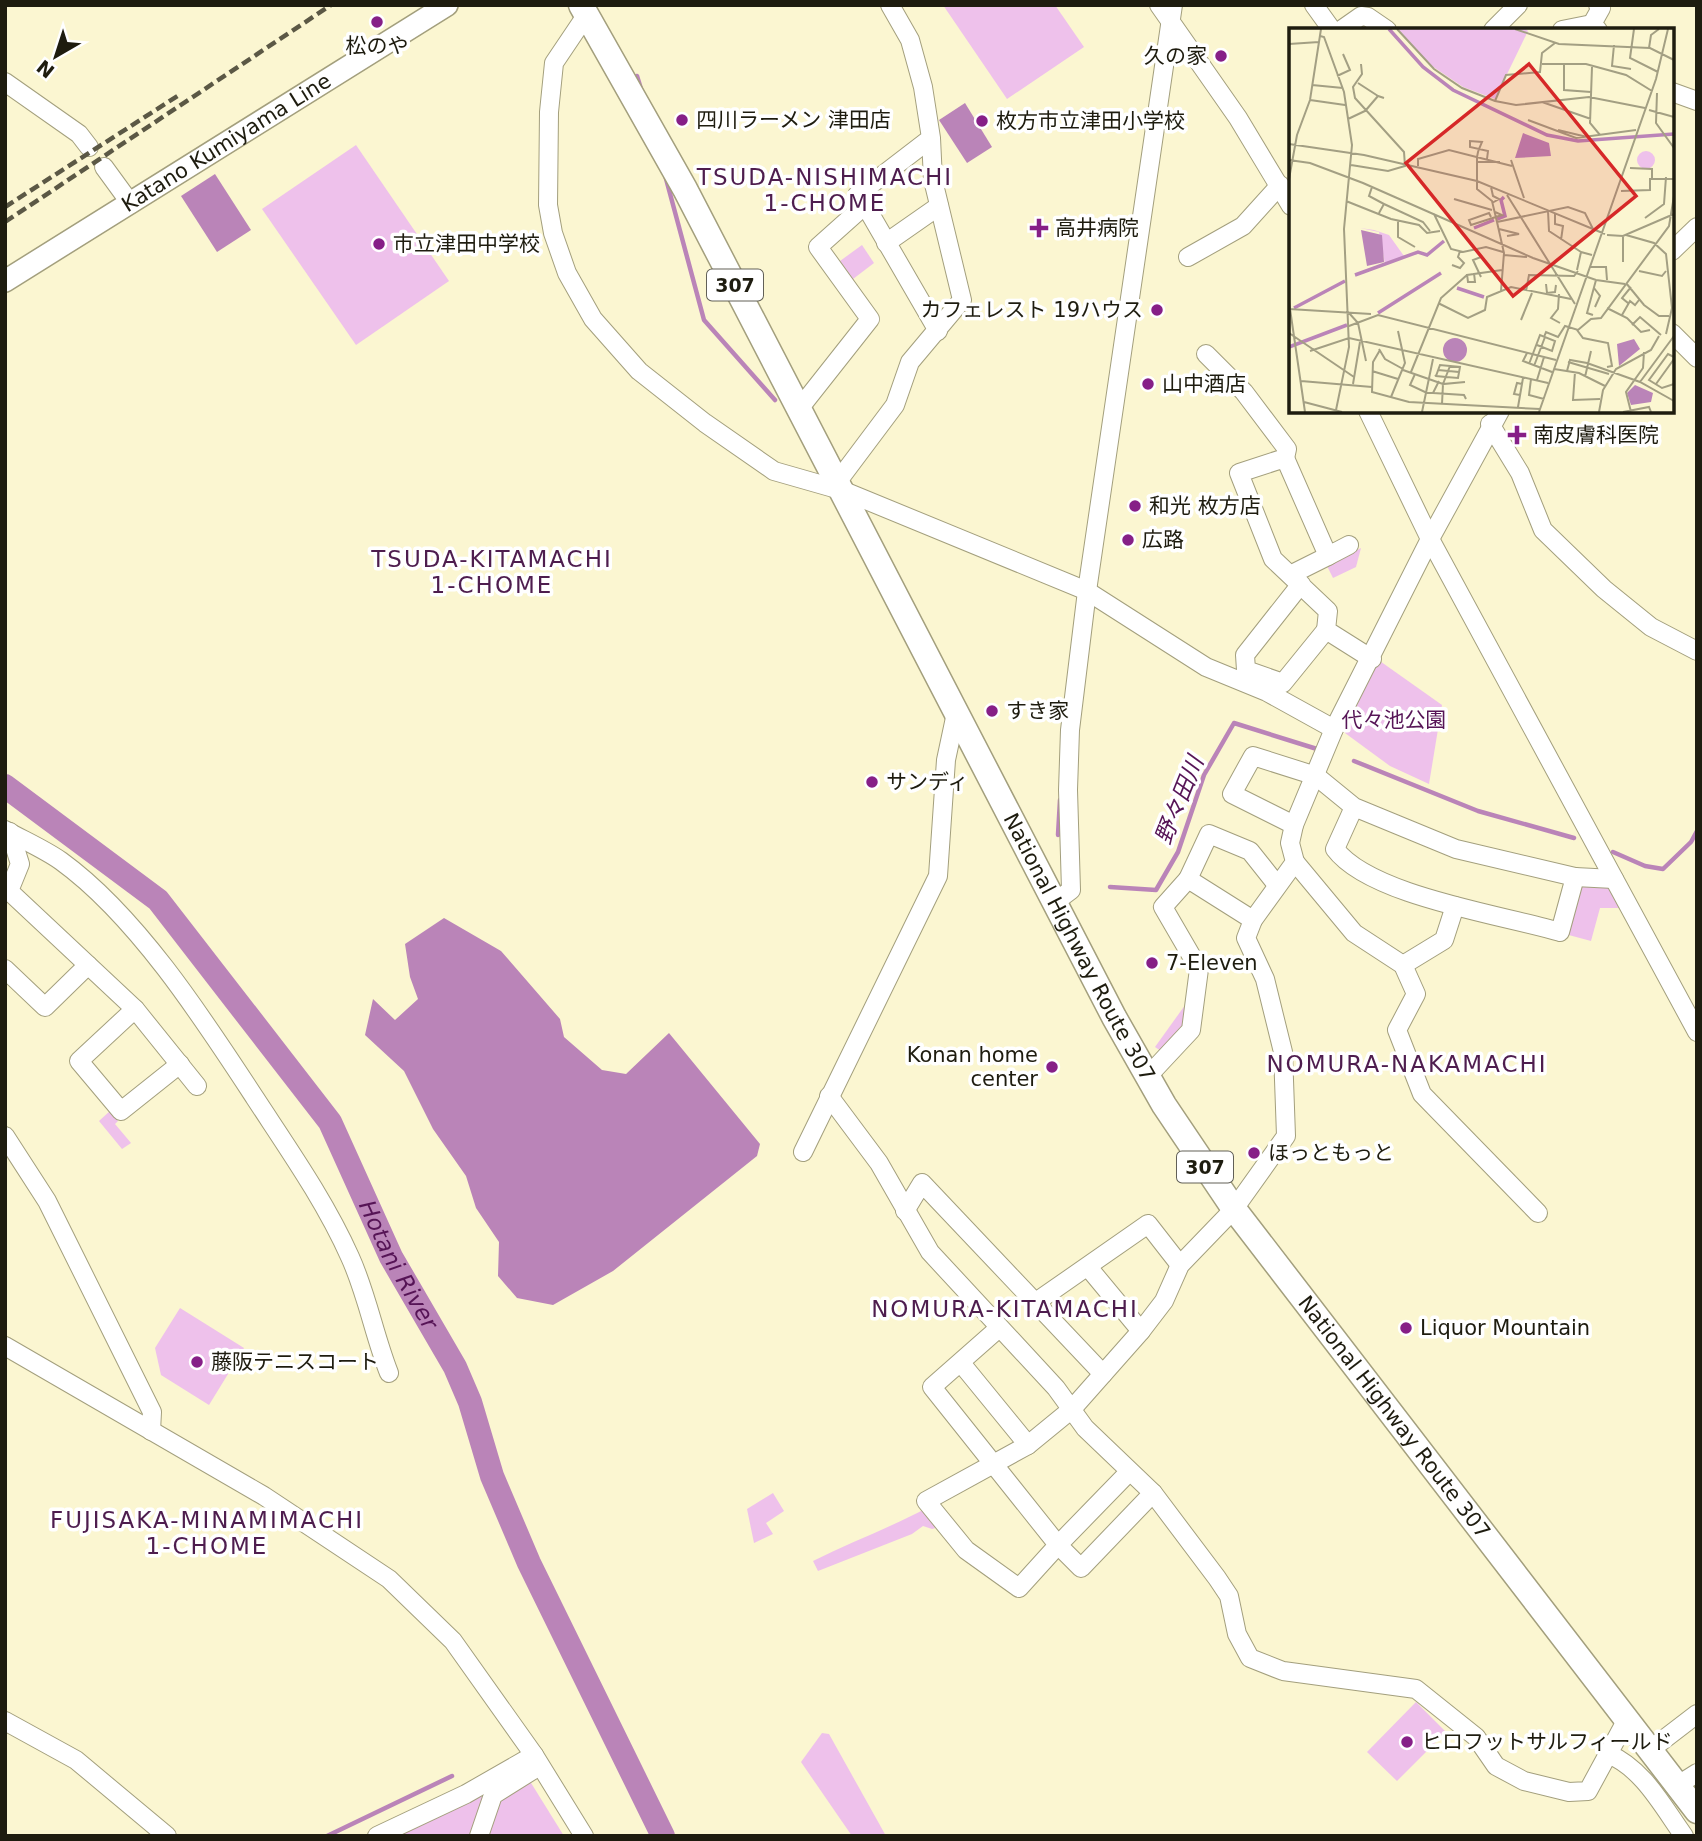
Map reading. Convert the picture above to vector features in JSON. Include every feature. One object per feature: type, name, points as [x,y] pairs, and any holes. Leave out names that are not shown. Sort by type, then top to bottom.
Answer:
[{"type":"highway","name":"National Highway Route 307","points":[[584,10],[665,153],[1148,1076],[1234,1209],[1626,1721],[1650,1750],[1687,1779],[1697,1811]]},
{"type":"main road","name":"Katano Kumiyama Line","points":[[5,281],[447,5]]},
{"type":"street","points":[[841,486],[855,458],[895,405],[910,362],[962,300],[939,206],[923,87],[910,40],[890,5]]},
{"type":"street","points":[[1159,5],[1172,13],[1289,202]]},
{"type":"street","points":[[1314,5],[1331,28]]},
{"type":"street","points":[[1495,28],[1518,5]]},
{"type":"street","points":[[584,10],[554,63],[549,112],[548,205],[553,233],[567,273],[593,319],[639,371],[774,471],[841,486],[1087,591],[1206,667],[1267,692],[1334,730]]},
{"type":"street","points":[[1055,902],[1071,890],[1068,790],[1070,730],[1087,591],[1172,13]]},
{"type":"street","points":[[1344,28],[1361,16],[1368,17],[1384,28]]},
{"type":"street","points":[[1568,28],[1596,18]]},
{"type":"street","points":[[5,82],[79,134],[89,147]]},
{"type":"street","points":[[1674,93],[1697,101]]},
{"type":"street","points":[[926,142],[857,195],[938,331]]},
{"type":"street","points":[[104,167],[131,204]]},
{"type":"street","points":[[1188,257],[1243,226],[1280,185]]},
{"type":"street","points":[[801,413],[870,319],[818,247],[865,205]]},
{"type":"street","points":[[886,243],[939,206]]},
{"type":"street","points":[[1674,249],[1697,227]]},
{"type":"street","points":[[1674,335],[1697,358]]},
{"type":"street","points":[[1206,354],[1259,411],[1287,449],[1284,458],[1328,556]]},
{"type":"street","points":[[1369,413],[1430,539],[1697,1032]]},
{"type":"street","points":[[1495,418],[1430,539],[1334,730],[1294,825],[1290,843],[1295,862],[1354,933],[1403,965],[1416,994],[1397,1030],[1422,1094],[1538,1213]]},
{"type":"street","points":[[1495,418],[1544,530],[1604,589],[1651,627],[1697,651]]},
{"type":"street","points":[[1284,458],[1238,473],[1273,559],[1296,579],[1328,611],[1326,630],[1283,683],[1246,670],[1245,655],[1296,579],[1349,545]]},
{"type":"street","points":[[1326,630],[1371,659]]},
{"type":"street","points":[[803,1152],[898,955],[910,939],[938,876],[946,760],[956,713]]},
{"type":"street","points":[[1294,825],[1232,794],[1253,756],[1316,776],[1354,807],[1457,849],[1575,877],[1614,879]]},
{"type":"street","points":[[1354,807],[1335,849],[1344,861],[1403,890],[1560,932],[1575,877]]},
{"type":"street","points":[[8,831],[20,864],[7,894],[135,1009],[197,1086]]},
{"type":"street","points":[[8,831],[60,860],[104,899],[197,1012],[292,1151],[311,1189],[331,1216],[359,1277],[389,1373]]},
{"type":"street","points":[[1148,1076],[1191,1030],[1199,970],[1163,907],[1188,879],[1209,834],[1250,852],[1276,885]]},
{"type":"street","points":[[1129,1472],[1019,1588],[966,1550],[926,1501],[1028,1445],[1072,1409],[1141,1331],[1164,1301],[1180,1265],[1234,1209],[1286,1136],[1283,1052],[1265,979],[1246,938],[1253,920],[1295,862]]},
{"type":"street","points":[[1188,879],[1253,920]]},
{"type":"street","points":[[1403,965],[1444,940],[1455,906]]},
{"type":"street","points":[[5,969],[45,1007],[89,965]]},
{"type":"street","points":[[135,1009],[79,1061],[121,1111],[180,1063]]},
{"type":"street","points":[[829,1096],[879,1163],[930,1252],[1072,1409],[1085,1428],[1153,1493],[1229,1595],[1237,1634],[1250,1658],[1283,1671],[1416,1689],[1476,1737],[1496,1766],[1536,1784],[1569,1792],[1588,1791],[1626,1721]]},
{"type":"street","points":[[5,1136],[47,1201],[146,1399],[152,1412],[150,1431]]},
{"type":"street","points":[[905,1211],[922,1183],[1103,1374]]},
{"type":"street","points":[[1036,1302],[1148,1224],[1180,1265]]},
{"type":"street","points":[[1088,1267],[1141,1331]]},
{"type":"street","points":[[999,1328],[932,1387],[1058,1545],[1081,1568],[1153,1493]]},
{"type":"street","points":[[5,1346],[264,1496],[389,1578],[453,1641],[584,1836]]},
{"type":"street","points":[[961,1363],[1028,1445]]},
{"type":"street","points":[[1650,1750],[1697,1714]]},
{"type":"street","points":[[5,1721],[76,1760],[167,1836]]},
{"type":"street","points":[[1608,1754],[1619,1759],[1648,1785],[1684,1836]]},
{"type":"street","points":[[377,1836],[533,1763]]},
{"type":"street","points":[[479,1836],[493,1796],[533,1763]]},
{"type":"green space","points":[[943,5],[1055,5],[1084,47],[1007,99]]},
{"type":"green space","points":[[356,145],[449,281],[356,345],[262,209]]},
{"type":"green space","points":[[862,245],[874,263],[853,279],[840,261]]},
{"type":"green space","points":[[1361,548],[1356,567],[1333,578],[1327,566]]},
{"type":"green space","name":"代々池公園","points":[[1377,659],[1442,705],[1429,784],[1390,766],[1345,733]]},
{"type":"green space","points":[[1611,884],[1620,908],[1600,908],[1591,941],[1565,934],[1579,885]]},
{"type":"green space","points":[[1188,1001],[1186,1022],[1164,1053],[1155,1047]]},
{"type":"green space","points":[[110,1111],[118,1121],[115,1124],[131,1143],[122,1149],[99,1121]]},
{"type":"green space","name":"藤阪テニスコート","points":[[180,1308],[244,1348],[209,1405],[161,1375],[155,1348]]},
{"type":"green space","points":[[773,1493],[784,1511],[766,1523],[773,1534],[754,1543],[747,1509]]},
{"type":"green space","points":[[927,1508],[939,1527],[932,1529],[923,1526],[912,1534],[818,1571],[813,1561]]},
{"type":"green space","name":"ヒロフットサルフィールド","points":[[1416,1702],[1446,1732],[1397,1781],[1367,1752]]},
{"type":"green space","points":[[822,1733],[829,1734],[886,1836],[852,1836],[801,1762]]},
{"type":"green space","points":[[523,1770],[564,1836],[391,1836]]},
{"type":"shaded area","points":[[965,103],[992,147],[967,163],[939,120]]},
{"type":"shaded area","points":[[215,174],[251,230],[217,252],[181,196]]},
{"type":"shaded area","points":[[444,918],[501,951],[560,1019],[564,1037],[602,1070],[626,1074],[669,1033],[760,1144],[757,1156],[613,1271],[553,1305],[517,1298],[498,1276],[499,1242],[476,1208],[466,1176],[433,1129],[404,1071],[365,1035],[373,999],[395,1020],[418,999],[410,977],[405,944]]},
{"type":"waterway","name":"野々田川","points":[[637,76],[641,89]]},
{"type":"waterway","name":"野々田川","points":[[665,175],[704,320],[775,400]]},
{"type":"waterway","name":"野々田川","points":[[1110,887],[1156,890],[1178,852],[1204,775],[1234,723],[1317,749]]},
{"type":"waterway","name":"野々田川","points":[[1354,761],[1478,811],[1574,838]]},
{"type":"waterway","name":"Hotani River","points":[[5,786],[158,900],[330,1122],[391,1257],[455,1367],[470,1402],[492,1476],[529,1563],[663,1836]]},
{"type":"waterway","name":"野々田川","points":[[1058,835],[1060,800]]},
{"type":"waterway","name":"野々田川","points":[[1613,852],[1645,866],[1663,869],[1691,842],[1697,831]]},
{"type":"waterway","points":[[327,1836],[452,1776]]},
{"type":"railway","points":[[5,222],[331,5]]},
{"type":"railway","points":[[5,207],[179,95]]},
{"type":"place","name":"松のや","points":[[377,22]]},
{"type":"place","name":"久の家","points":[[1221,56]]},
{"type":"place","name":"四川ラーメン 津田店","points":[[682,120]]},
{"type":"place","name":"枚方市立津田小学校","points":[[982,121]]},
{"type":"place","name":"高井病院","points":[[1039,228]]},
{"type":"place","name":"市立津田中学校","points":[[379,244]]},
{"type":"place","name":"カフェレスト 19ハウス","points":[[1157,310]]},
{"type":"place","name":"山中酒店","points":[[1148,384]]},
{"type":"place","name":"南皮膚科医院","points":[[1517,435]]},
{"type":"place","name":"和光 枚方店","points":[[1135,506]]},
{"type":"place","name":"広路","points":[[1128,540]]},
{"type":"place","name":"すき家","points":[[992,711]]},
{"type":"place","name":"サンディ","points":[[872,782]]},
{"type":"place","name":"7-Eleven","points":[[1152,963]]},
{"type":"place","name":"Konan home center","points":[[1052,1067]]},
{"type":"place","name":"ほっともっと","points":[[1254,1153]]},
{"type":"place","name":"Liquor Mountain","points":[[1406,1328]]},
{"type":"place","name":"藤阪テニスコート","points":[[197,1362]]},
{"type":"place","name":"ヒロフットサルフィールド","points":[[1407,1742]]},
{"type":"district","name":"TSUDA-NISHIMACHI 1-CHOME","points":[[825,190]]},
{"type":"district","name":"TSUDA-KITAMACHI 1-CHOME","points":[[492,572]]},
{"type":"district","name":"NOMURA-NAKAMACHI","points":[[1407,1064]]},
{"type":"district","name":"NOMURA-KITAMACHI","points":[[1005,1309]]},
{"type":"district","name":"FUJISAKA-MINAMIMACHI 1-CHOME","points":[[207,1533]]}]
